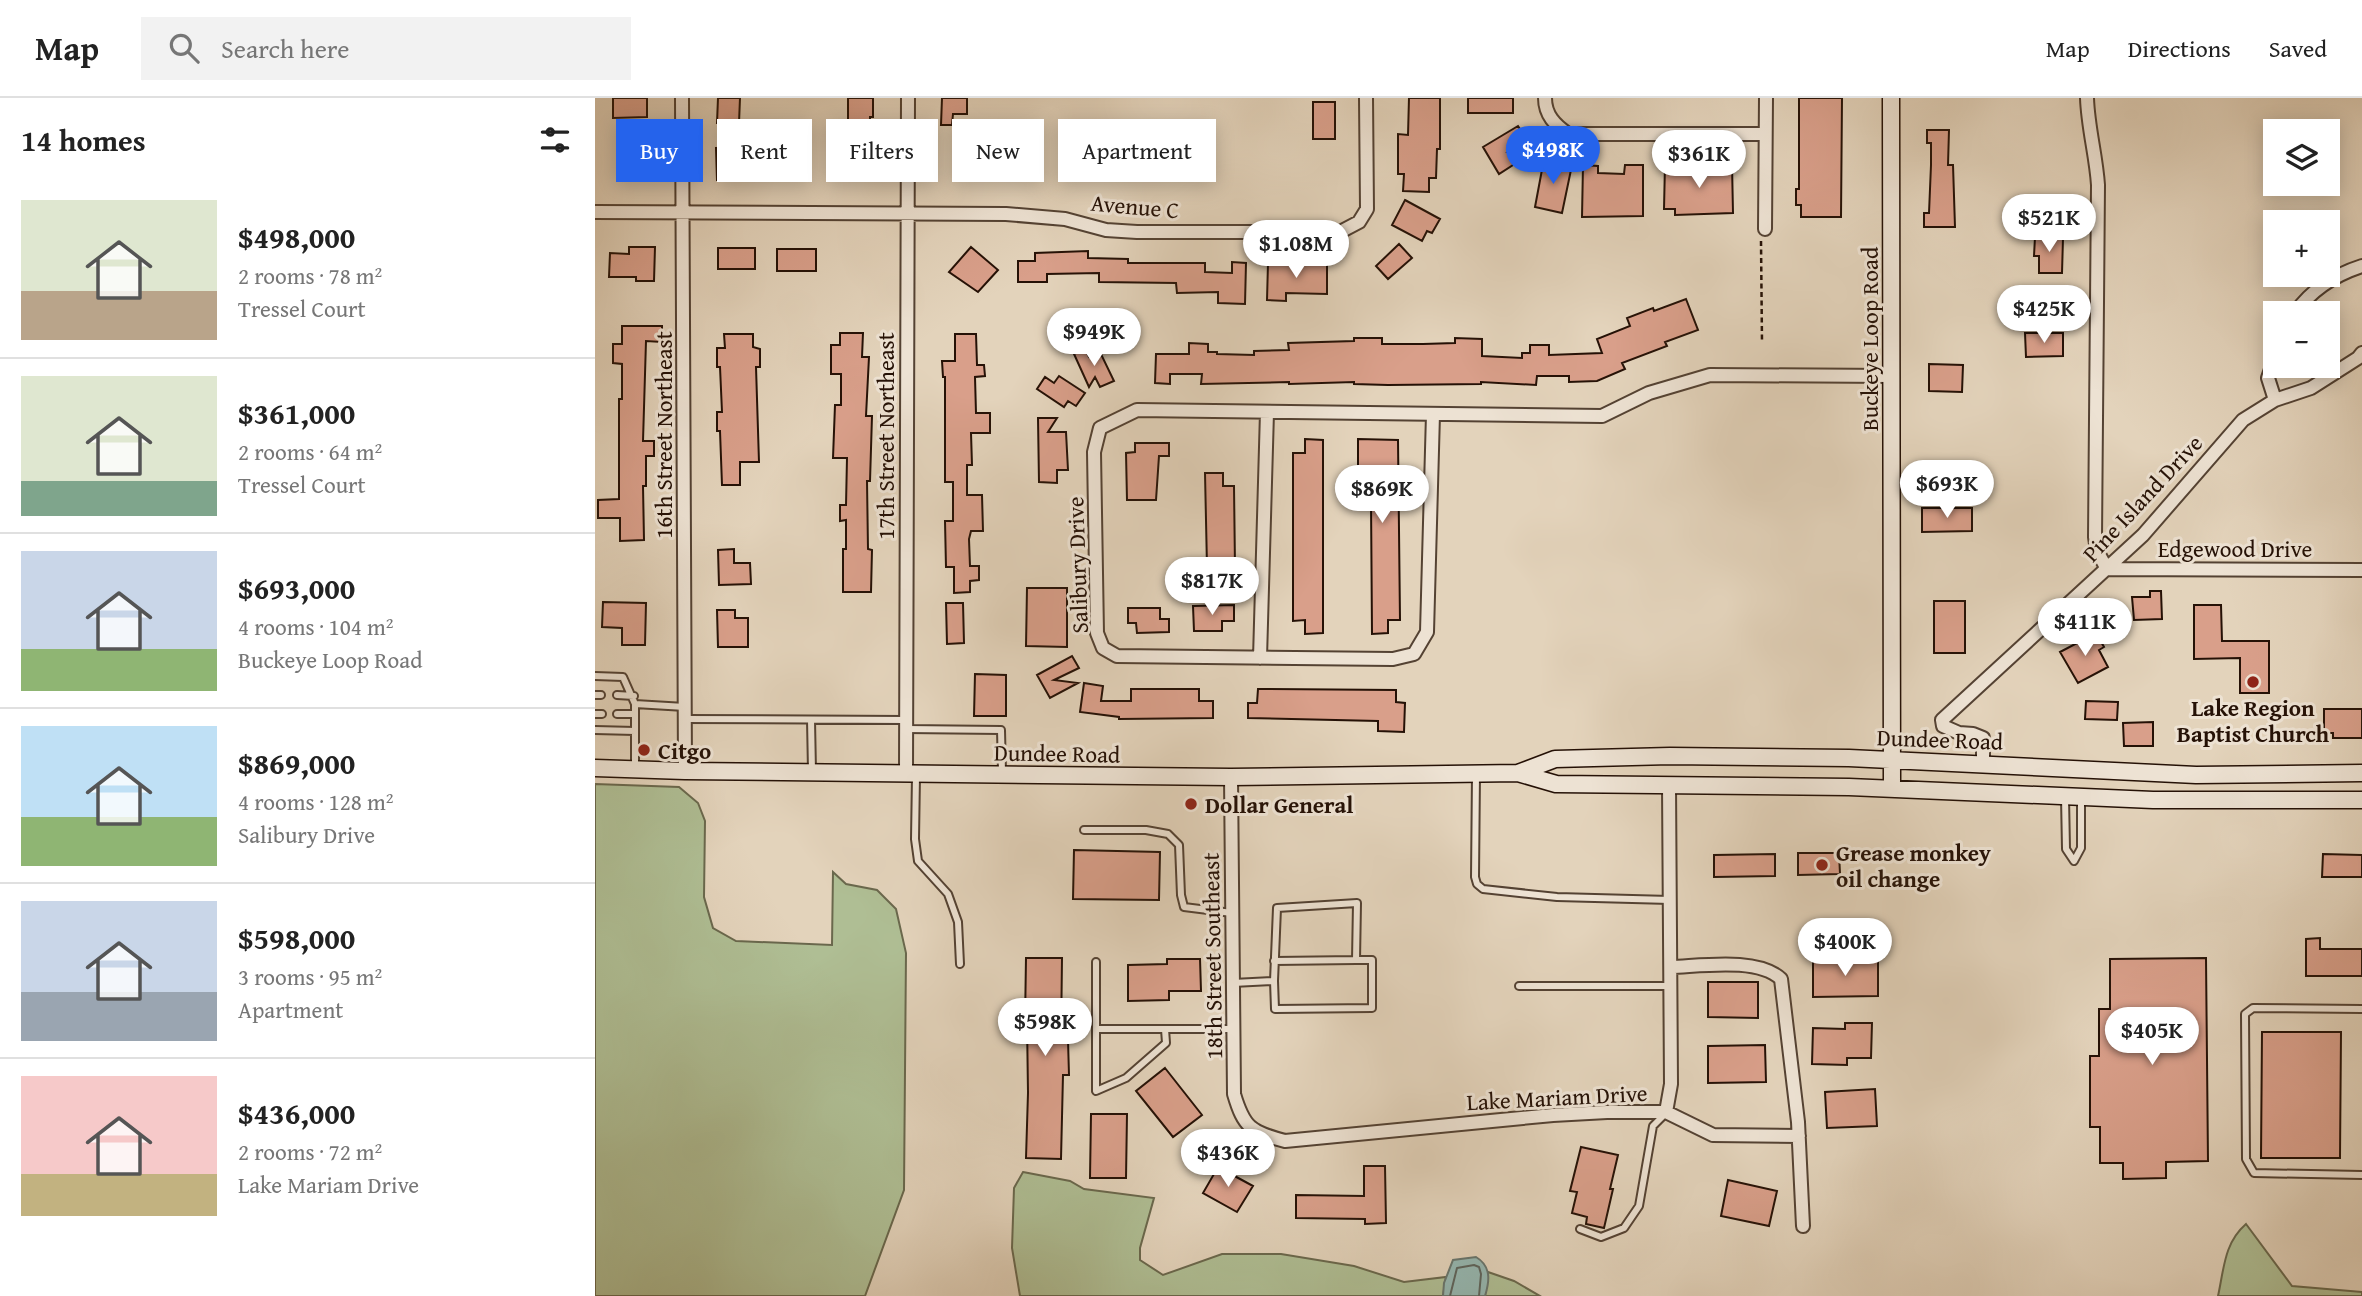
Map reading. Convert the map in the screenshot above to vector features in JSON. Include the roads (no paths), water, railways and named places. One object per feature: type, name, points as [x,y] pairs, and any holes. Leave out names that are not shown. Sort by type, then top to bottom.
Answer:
[{"type":"main road","name":"Buckeye Loop Road","points":[[1891,98],[1892,789]]},
{"type":"main road","name":"Dundee Road","points":[[1518,773],[1555,759],[1670,756],[1983,763],[2196,775],[2362,773]]},
{"type":"main road","name":"Dundee Road","points":[[595,768],[1231,777],[1518,773],[1556,784],[1892,789],[2073,797],[2362,800]]},
{"type":"street","name":"16th Street Northeast","points":[[682,98],[685,771]]},
{"type":"street","name":"17th Street Northeast","points":[[908,98],[906,725],[911,774]]},
{"type":"street","name":"Avenue C","points":[[595,212],[1006,214],[1044,216],[1106,230],[1137,232],[1340,232],[1359,222],[1367,209],[1366,98]]},
{"type":"street","points":[[1545,98],[1545,107],[1554,124],[1568,134],[1765,134]]},
{"type":"street","points":[[1762,234],[1766,98]]},
{"type":"street","points":[[2087,98],[2088,122],[2097,154],[2098,185],[2095,537],[2097,551],[2107,569]]},
{"type":"street","points":[[2306,301],[2317,288],[2362,266]]},
{"type":"street","name":"Pine Island Drive","points":[[1983,763],[1983,738],[1959,733],[1943,726],[1942,720],[2143,535],[2243,420],[2275,400],[2311,388],[2362,353]]},
{"type":"street","name":"Salibury Drive","points":[[1433,414],[1427,632],[1414,654],[1393,659],[1117,656],[1103,648],[1097,633],[1094,452],[1100,428],[1137,410],[1602,416],[1649,393],[1710,375],[1892,376]]},
{"type":"street","points":[[2268,378],[2275,400]]},
{"type":"street","points":[[1260,658],[1266,412]]},
{"type":"street","name":"Edgewood Drive","points":[[2107,569],[2362,570]]},
{"type":"street","name":"18th Street Southeast","points":[[1231,777],[1234,1094],[1242,1119],[1252,1128]]},
{"type":"street","name":"Lake Mariam Drive","points":[[1252,1128],[1260,1134],[1285,1142],[1553,1115],[1666,1112],[1671,1084],[1669,785]]},
{"type":"street","points":[[1671,967],[1749,966],[1767,970],[1781,979],[1799,1136],[1803,1226]]},
{"type":"street","points":[[1666,1112],[1713,1135],[1799,1136]]},
{"type":"lane","points":[[595,676],[623,677],[634,696],[635,769]]},
{"type":"lane","points":[[617,695],[634,696]]},
{"type":"lane","points":[[635,704],[685,713],[1001,730],[1002,775]]},
{"type":"lane","points":[[617,714],[635,714]]},
{"type":"lane","points":[[811,720],[812,773]]},
{"type":"lane","points":[[595,730],[635,731]]},
{"type":"lane","points":[[1476,773],[1475,877],[1477,884],[1483,889],[1557,897],[1670,900]]},
{"type":"lane","points":[[911,774],[918,861],[948,894],[958,922],[960,964]]},
{"type":"lane","points":[[2073,797],[2081,848],[2074,861],[2066,849],[2073,797]]},
{"type":"lane","points":[[1084,830],[1146,830],[1168,834],[1179,845],[1181,895],[1185,907],[1232,913]]},
{"type":"lane","points":[[1274,961],[1371,960],[1371,1008],[1275,1009],[1274,961],[1277,908],[1357,903],[1356,960]]},
{"type":"lane","points":[[1096,962],[1096,1091],[1126,1079],[1166,1043],[1165,1030]]},
{"type":"lane","points":[[1233,983],[1274,981]]},
{"type":"lane","points":[[1519,986],[1671,985]]},
{"type":"lane","points":[[2362,1009],[2253,1008],[2245,1014],[2246,1159],[2254,1173],[2362,1175]]},
{"type":"lane","points":[[1096,1029],[1233,1030]]},
{"type":"lane","points":[[1580,1229],[1601,1237],[1624,1228],[1639,1206],[1653,1126],[1666,1112]]},
{"type":"water","points":[[1476,1257],[1487,1269],[1488,1284],[1485,1296],[1443,1296],[1444,1283],[1453,1260]]},
{"type":"place","name":"Lake Region Baptist Church","points":[[2253,682]]},
{"type":"place","name":"Citgo","points":[[644,750]]},
{"type":"place","name":"Dollar General","points":[[1191,804]]},
{"type":"place","name":"Grease monkey oil change","points":[[1822,865]]}]
